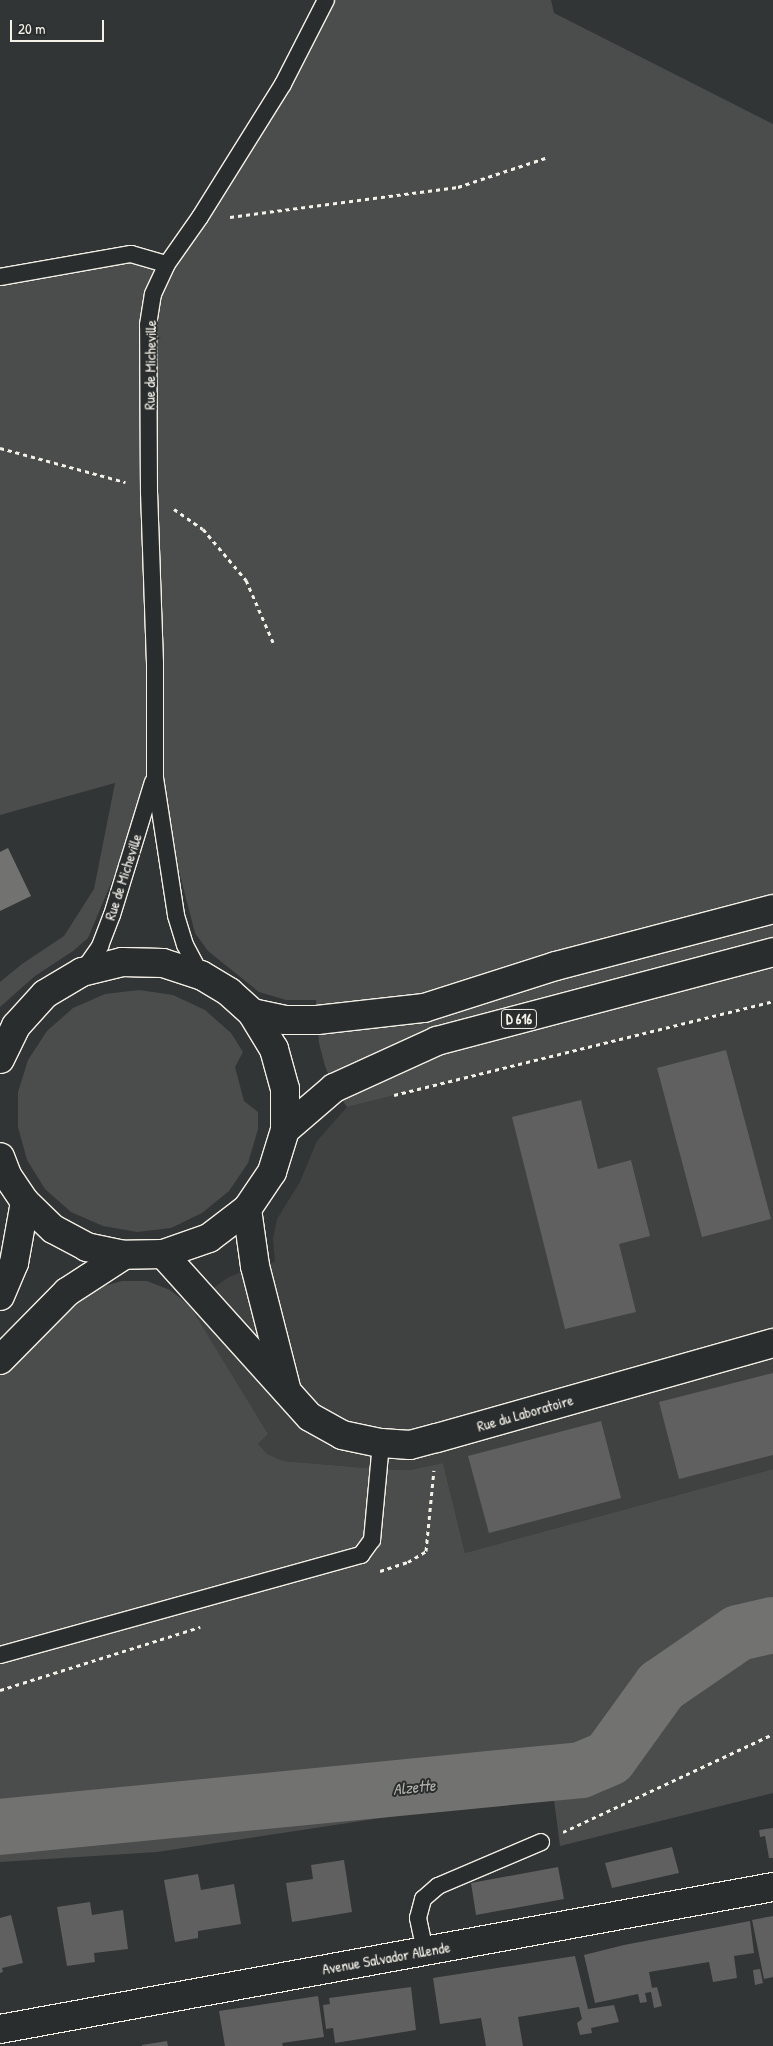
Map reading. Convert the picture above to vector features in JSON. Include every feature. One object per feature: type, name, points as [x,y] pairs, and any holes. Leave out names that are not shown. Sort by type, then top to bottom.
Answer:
[{"type":"main road","name":"D 616","points":[[252,1014],[285,1020],[317,1020],[424,1008],[556,966],[773,909]]},
{"type":"main road","name":"D 616","points":[[285,1130],[334,1088],[437,1041],[773,952]]},
{"type":"main road","points":[[0,1059],[8,1029],[45,994],[82,972],[122,962],[162,963],[201,975],[228,992],[252,1014],[274,1049],[285,1089],[285,1130],[272,1172],[247,1209],[209,1238],[163,1254],[124,1255],[87,1247],[53,1228],[25,1202],[7,1175],[0,1157]]},
{"type":"main road","points":[[0,1296],[14,1263],[25,1202]]},
{"type":"main road","points":[[247,1209],[255,1266],[288,1394]]},
{"type":"main road","name":"Rue du Laboratoire","points":[[163,1254],[310,1417],[342,1435],[380,1443],[410,1445],[428,1441],[773,1343]]},
{"type":"main road","points":[[0,1360],[67,1292],[124,1255]]},
{"type":"main road","name":"Avenue Salvador Allende","points":[[0,2029],[773,1887]]},
{"type":"lane","name":"Rue de Micheville","points":[[201,975],[185,945],[176,915],[155,778],[155,663],[149,493],[148,325],[153,294],[167,264],[200,217],[283,84],[326,0]]},
{"type":"lane","points":[[0,277],[131,254],[167,264]]},
{"type":"lane","name":"Rue de Micheville","points":[[82,972],[100,946],[112,915],[155,778]]},
{"type":"lane","points":[[0,1655],[360,1555],[372,1540],[380,1443]]},
{"type":"lane","points":[[425,1951],[418,1918],[423,1899],[438,1886],[541,1842]]},
{"type":"path","points":[[200,217],[235,216],[458,188],[545,158]]},
{"type":"path","points":[[0,448],[123,481],[149,493]]},
{"type":"path","points":[[204,529],[246,580],[273,642]]},
{"type":"path","points":[[386,1097],[773,1001]]},
{"type":"path","points":[[541,1842],[773,1734]]},
{"type":"shaded area","points":[[326,0],[551,0],[554,13],[773,124],[773,1001],[347,1107],[334,1088],[325,1066],[319,1043],[316,1000],[286,1000],[259,992],[208,951],[195,933],[155,778],[88,938],[73,951],[35,976],[0,1007],[0,982],[22,964],[64,936],[94,889],[115,783],[0,815],[0,277],[131,254],[167,264]]},
{"type":"shaded area","points":[[8,848],[31,896],[0,911],[0,852]]},
{"type":"shaded area","points":[[139,990],[173,995],[205,1010],[231,1033],[243,1052],[235,1067],[244,1101],[258,1112],[258,1129],[248,1163],[229,1191],[202,1213],[171,1228],[137,1232],[103,1226],[71,1212],[45,1189],[27,1160],[18,1127],[18,1092],[28,1060],[47,1031],[73,1008],[105,994]]},
{"type":"shaded area","points":[[773,1001],[773,1469],[465,1553],[443,1463],[410,1470],[378,1469],[283,1461],[266,1454],[258,1444],[268,1434],[190,1306],[227,1278],[255,1266],[275,1262],[273,1239],[277,1219],[300,1182],[317,1141],[347,1107]]},
{"type":"shaded area","points":[[122,1281],[147,1281],[170,1290],[190,1306],[268,1434],[258,1444],[267,1454],[283,1461],[378,1469],[410,1470],[443,1463],[465,1553],[773,1469],[773,1793],[560,1846],[553,1792],[157,1852],[0,1862],[0,1827],[287,1800],[0,1812],[0,1367],[97,1288]]},
{"type":"shaded area","points":[[301,1798],[0,1827],[0,1812]]},
{"type":"building","points":[[726,1050],[771,1219],[702,1237],[657,1068]]},
{"type":"building","points":[[581,1100],[598,1169],[631,1160],[650,1236],[619,1244],[636,1312],[565,1329],[512,1117]]},
{"type":"building","points":[[773,1373],[773,1455],[679,1479],[659,1402]]},
{"type":"building","points":[[601,1421],[621,1498],[489,1533],[468,1456]]},
{"type":"building","points":[[773,1828],[773,1858],[769,1858],[765,1836],[760,1837],[759,1830]]},
{"type":"building","points":[[672,1847],[679,1873],[612,1888],[605,1863]]},
{"type":"building","points":[[344,1860],[352,1912],[292,1922],[286,1883],[313,1879],[311,1865]]},
{"type":"building","points":[[558,1867],[564,1899],[476,1915],[471,1883]]},
{"type":"building","points":[[198,1874],[201,1890],[234,1884],[241,1924],[198,1931],[198,1938],[175,1942],[164,1880]]},
{"type":"building","points":[[90,1902],[92,1915],[123,1910],[128,1949],[94,1953],[95,1962],[67,1966],[57,1907]]},
{"type":"building","points":[[11,1915],[23,1963],[2,1968],[3,1972],[0,1973],[0,1918]]},
{"type":"building","points":[[773,1916],[773,1977],[764,1979],[752,1920]]},
{"type":"building","points":[[750,1921],[754,1953],[734,1956],[737,1978],[713,1982],[709,1962],[649,1972],[652,1988],[657,1987],[662,2006],[654,2008],[651,1992],[645,1993],[647,2002],[640,2003],[638,1994],[595,2003],[584,1955],[624,1945]]},
{"type":"building","points":[[575,1956],[588,2009],[614,2005],[619,2022],[591,2028],[592,2033],[580,2035],[577,2023],[582,2019],[579,2007],[518,2017],[523,2046],[486,2046],[481,2018],[440,2024],[433,1978]]},
{"type":"building","points":[[760,1969],[763,1983],[755,1985],[753,1970]]},
{"type":"building","points":[[411,1987],[416,2030],[335,2043],[333,2028],[326,2029],[323,2005],[330,2004],[329,1998]]},
{"type":"building","points":[[318,1996],[324,2037],[282,2043],[283,2046],[225,2046],[219,2011]]},
{"type":"building","points":[[167,2041],[168,2046],[142,2046],[142,2045]]},
{"type":"waterway","name":"Alzette","points":[[0,1827],[581,1770],[609,1758],[661,1686],[738,1633],[773,1625]]}]
